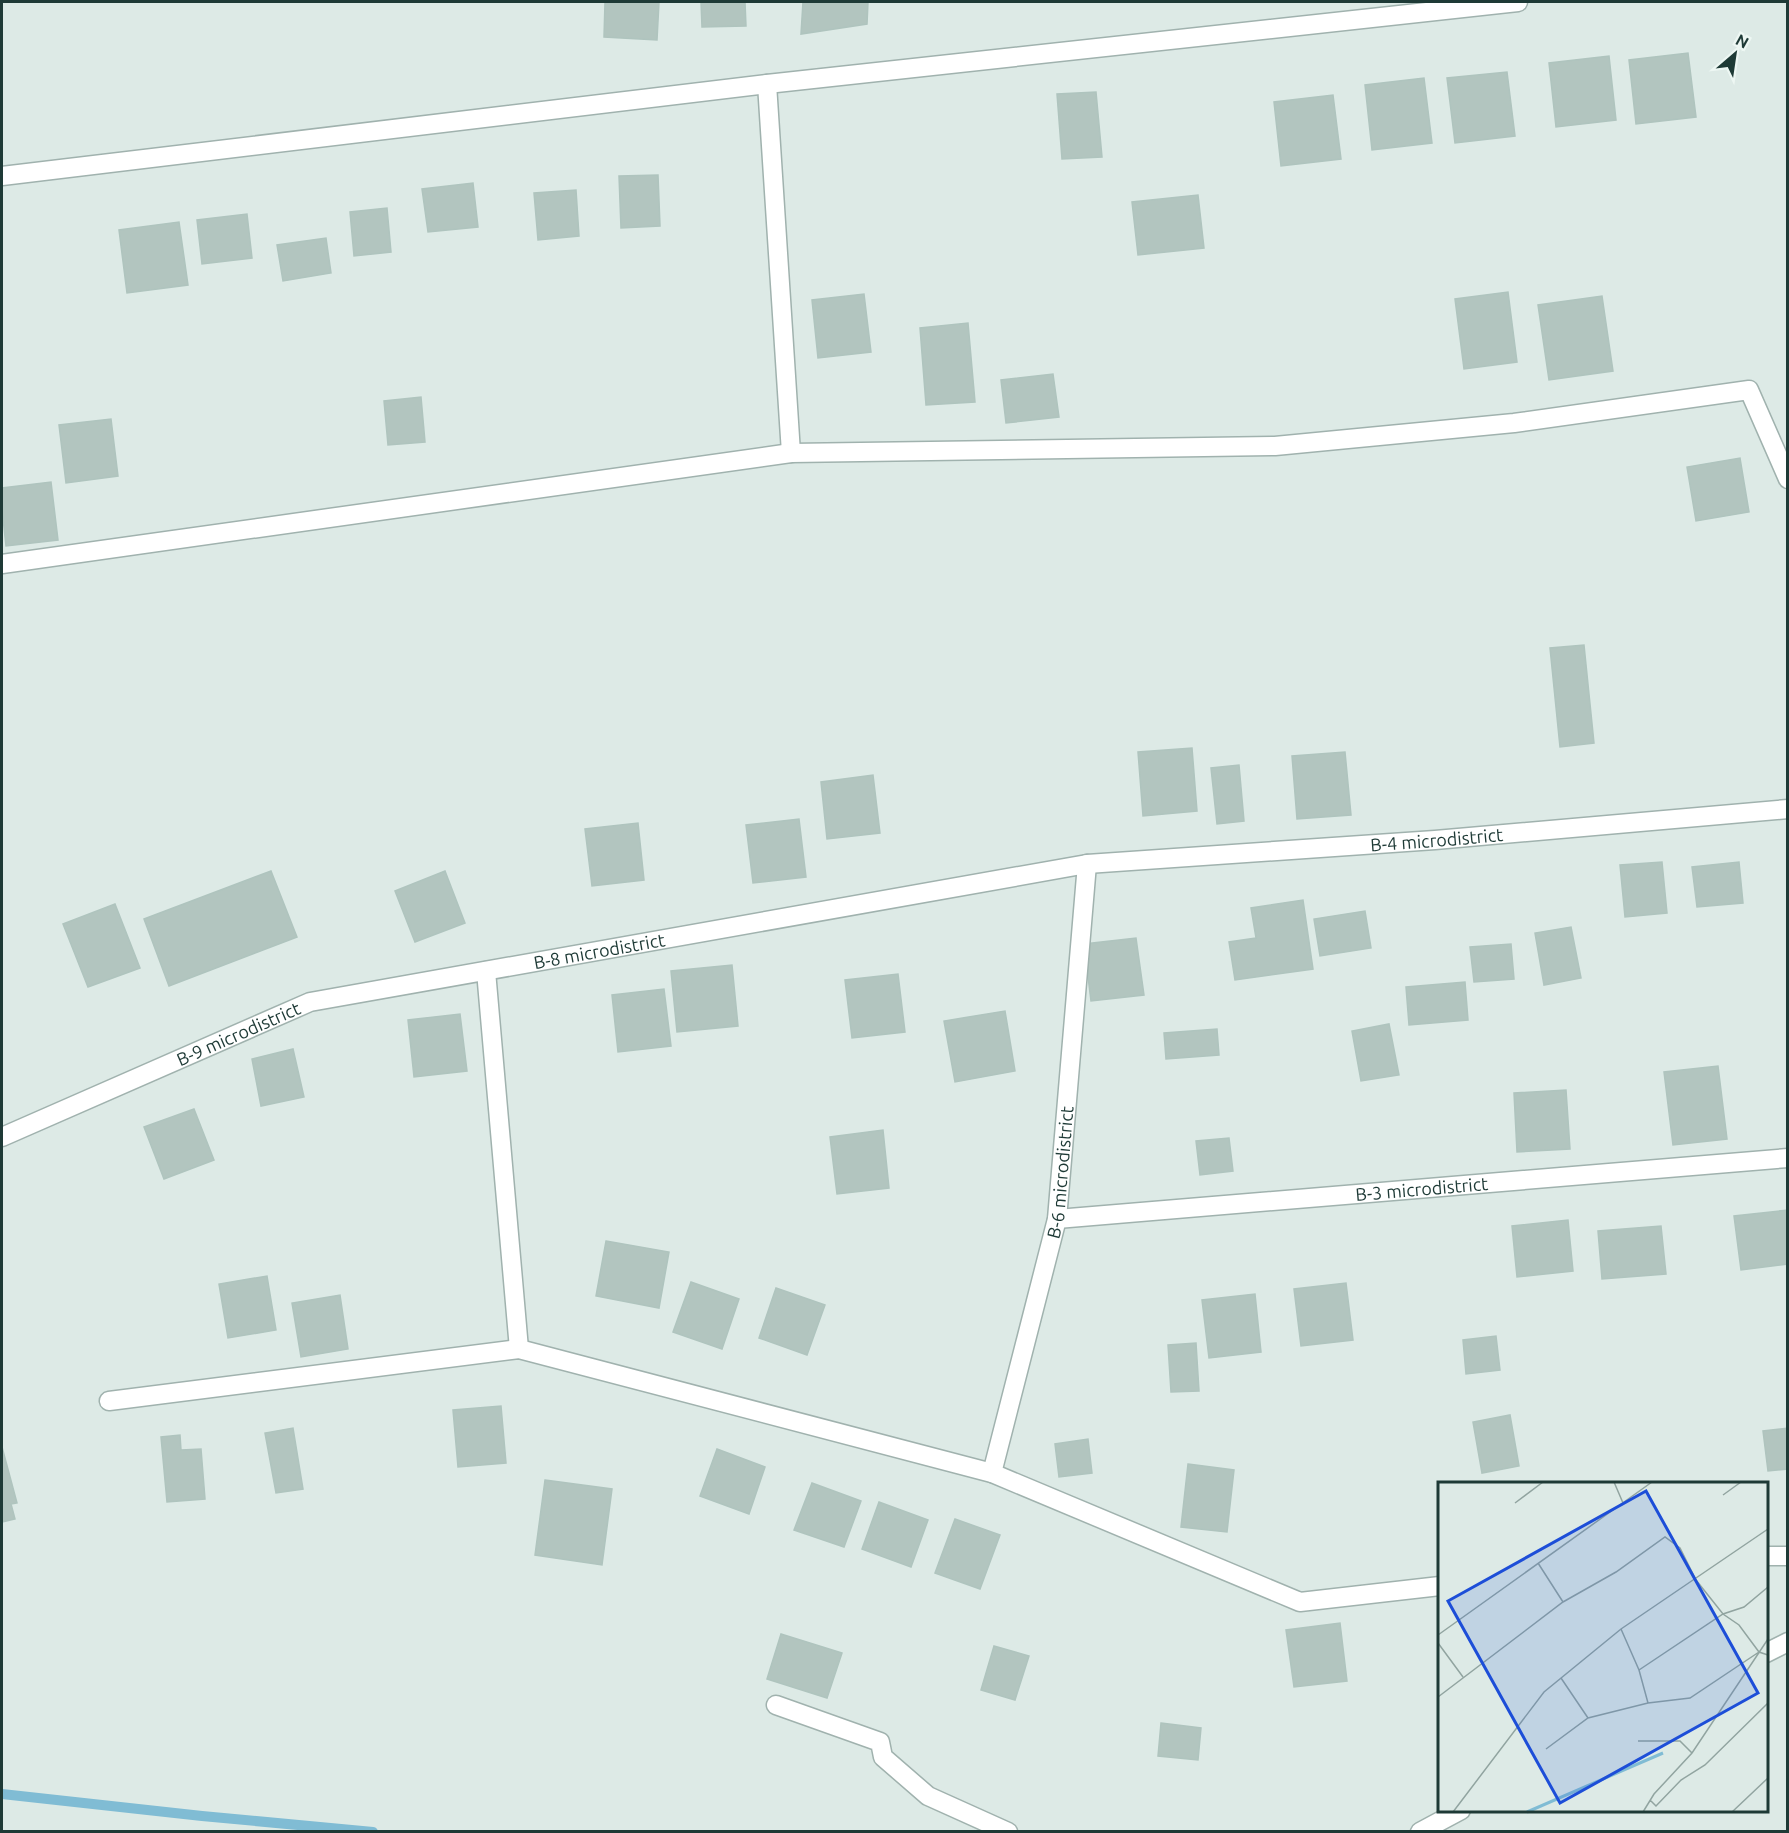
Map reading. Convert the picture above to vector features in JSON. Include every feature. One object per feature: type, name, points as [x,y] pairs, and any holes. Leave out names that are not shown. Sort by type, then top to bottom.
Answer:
[{"type":"street","points":[[2,176],[767,84],[1518,2]]},
{"type":"street","points":[[767,84],[791,453]]},
{"type":"street","points":[[2,564],[791,453],[1275,446],[1514,423],[1749,390],[1788,479]]},
{"type":"street","name":"B-4 microdistrict","points":[[1087,864],[1435,840],[1788,809]]},
{"type":"street","name":"B-8 microdistrict","points":[[486,971],[1087,864]]},
{"type":"street","name":"B-6 microdistrict","points":[[992,1473],[1057,1219],[1087,864]]},
{"type":"street","points":[[486,971],[519,1349]]},
{"type":"street","name":"B-9 microdistrict","points":[[2,1137],[310,1002],[486,971]]},
{"type":"street","name":"B-3 microdistrict","points":[[1057,1219],[1788,1158]]},
{"type":"street","points":[[109,1401],[519,1349],[992,1473],[1300,1602],[1438,1586]]},
{"type":"street","points":[[1768,1556],[1788,1556]]},
{"type":"street","points":[[1768,1652],[1788,1642]]},
{"type":"street","points":[[776,1705],[879,1742],[883,1757],[928,1796],[1008,1832]]},
{"type":"street","points":[[1420,1832],[1457,1812]]},
{"type":"building","points":[[605,2],[659,2],[657,40],[604,37]]},
{"type":"building","points":[[701,2],[745,2],[746,26],[702,27]]},
{"type":"building","points":[[803,2],[868,2],[867,24],[801,34]]},
{"type":"building","points":[[1688,53],[1696,117],[1636,124],[1629,60]]},
{"type":"building","points":[[1609,56],[1616,120],[1556,127],[1549,63]]},
{"type":"building","points":[[1507,72],[1515,136],[1455,143],[1447,78]]},
{"type":"building","points":[[1424,78],[1432,143],[1372,150],[1365,85]]},
{"type":"building","points":[[1096,92],[1102,157],[1062,159],[1057,94]]},
{"type":"building","points":[[1333,95],[1341,159],[1281,166],[1274,102]]},
{"type":"building","points":[[658,175],[660,226],[621,228],[619,176]]},
{"type":"building","points":[[473,183],[478,227],[428,232],[422,189]]},
{"type":"building","points":[[576,190],[579,236],[538,240],[534,193]]},
{"type":"building","points":[[1198,195],[1204,248],[1138,255],[1132,202]]},
{"type":"building","points":[[387,208],[391,252],[354,256],[350,212]]},
{"type":"building","points":[[247,214],[252,258],[202,264],[197,220]]},
{"type":"building","points":[[179,222],[188,285],[127,293],[119,230]]},
{"type":"building","points":[[326,238],[331,273],[283,281],[277,245]]},
{"type":"building","points":[[1508,292],[1517,362],[1464,369],[1455,299]]},
{"type":"building","points":[[864,294],[871,352],[818,358],[812,300]]},
{"type":"building","points":[[1602,296],[1613,371],[1549,380],[1538,305]]},
{"type":"building","points":[[968,323],[975,402],[926,405],[920,328]]},
{"type":"building","points":[[1053,374],[1059,417],[1006,423],[1001,380]]},
{"type":"building","points":[[421,397],[425,442],[388,445],[384,401]]},
{"type":"building","points":[[111,419],[118,476],[66,483],[59,425]]},
{"type":"building","points":[[1740,458],[1749,512],[1696,521],[1687,467]]},
{"type":"building","points":[[51,482],[58,540],[6,546],[2,488]]},
{"type":"building","points":[[1584,645],[1594,743],[1560,747],[1550,648]]},
{"type":"building","points":[[1192,748],[1197,811],[1143,816],[1138,752]]},
{"type":"building","points":[[1345,752],[1351,815],[1297,819],[1292,756]]},
{"type":"building","points":[[1239,765],[1244,821],[1217,824],[1211,768]]},
{"type":"building","points":[[873,775],[880,833],[827,839],[821,782]]},
{"type":"building","points":[[799,819],[806,877],[753,883],[746,825]]},
{"type":"building","points":[[638,823],[644,880],[592,886],[585,829]]},
{"type":"building","points":[[1662,862],[1667,913],[1625,917],[1620,865]]},
{"type":"building","points":[[1739,862],[1743,903],[1697,907],[1692,867]]},
{"type":"building","points":[[271,871],[297,937],[169,986],[144,919]]},
{"type":"building","points":[[445,871],[465,923],[415,942],[395,891]]},
{"type":"building","points":[[1303,900],[1313,969],[1235,980],[1229,942],[1256,938],[1251,908]]},
{"type":"building","points":[[115,904],[140,968],[88,987],[63,924]]},
{"type":"building","points":[[1365,911],[1371,948],[1320,956],[1314,919]]},
{"type":"building","points":[[1571,927],[1581,978],[1544,985],[1535,933]]},
{"type":"building","points":[[1136,938],[1144,995],[1091,1001],[1084,944]]},
{"type":"building","points":[[1511,944],[1514,979],[1474,982],[1470,947]]},
{"type":"building","points":[[732,965],[738,1026],[677,1032],[671,971]]},
{"type":"building","points":[[898,974],[905,1032],[852,1038],[845,980]]},
{"type":"building","points":[[1465,982],[1468,1020],[1409,1025],[1406,987]]},
{"type":"building","points":[[664,989],[671,1046],[618,1052],[612,995]]},
{"type":"building","points":[[1005,1011],[1015,1071],[955,1082],[944,1021]]},
{"type":"building","points":[[460,1014],[467,1071],[414,1077],[408,1020]]},
{"type":"building","points":[[1389,1024],[1399,1075],[1361,1081],[1352,1031]]},
{"type":"building","points":[[1217,1029],[1219,1055],[1166,1059],[1164,1033]]},
{"type":"building","points":[[293,1049],[304,1097],[261,1106],[252,1059]]},
{"type":"building","points":[[1718,1066],[1727,1139],[1673,1145],[1664,1072]]},
{"type":"building","points":[[1566,1090],[1570,1149],[1517,1152],[1514,1093]]},
{"type":"building","points":[[194,1109],[214,1160],[164,1179],[144,1127]]},
{"type":"building","points":[[883,1130],[889,1188],[837,1194],[830,1137]]},
{"type":"building","points":[[1229,1138],[1233,1171],[1200,1175],[1196,1141]]},
{"type":"building","points":[[1788,1210],[1788,1264],[1741,1270],[1734,1216]]},
{"type":"building","points":[[1568,1220],[1573,1271],[1517,1277],[1512,1226]]},
{"type":"building","points":[[1661,1226],[1666,1274],[1602,1279],[1598,1231]]},
{"type":"building","points":[[606,1241],[669,1252],[659,1308],[596,1296]]},
{"type":"building","points":[[267,1276],[276,1330],[228,1338],[219,1284]]},
{"type":"building","points":[[691,1282],[739,1299],[722,1349],[673,1332]]},
{"type":"building","points":[[1346,1283],[1353,1340],[1301,1346],[1294,1289]]},
{"type":"building","points":[[776,1288],[825,1305],[807,1355],[759,1338]]},
{"type":"building","points":[[1255,1294],[1261,1352],[1209,1358],[1202,1300]]},
{"type":"building","points":[[340,1295],[348,1349],[301,1357],[292,1303]]},
{"type":"building","points":[[1496,1336],[1500,1370],[1466,1374],[1463,1340]]},
{"type":"building","points":[[1196,1343],[1199,1391],[1171,1392],[1168,1345]]},
{"type":"building","points":[[501,1406],[506,1463],[458,1467],[453,1410]]},
{"type":"building","points":[[1510,1415],[1519,1466],[1482,1473],[1473,1422]]},
{"type":"building","points":[[293,1428],[303,1489],[276,1493],[265,1433]]},
{"type":"building","points":[[1788,1428],[1788,1469],[1768,1471],[1763,1431]]},
{"type":"building","points":[[180,1435],[181,1450],[201,1449],[205,1499],[167,1502],[161,1437]]},
{"type":"building","points":[[1088,1439],[1092,1473],[1059,1477],[1055,1444]]},
{"type":"building","points":[[2,1447],[17,1503],[11,1504],[15,1519],[2,1522]]},
{"type":"building","points":[[717,1449],[765,1467],[749,1514],[700,1496]]},
{"type":"building","points":[[1188,1464],[1234,1470],[1227,1532],[1181,1527]]},
{"type":"building","points":[[545,1480],[612,1489],[602,1565],[535,1555]]},
{"type":"building","points":[[812,1483],[861,1501],[844,1547],[794,1530]]},
{"type":"building","points":[[879,1502],[928,1520],[911,1567],[862,1549]]},
{"type":"building","points":[[955,1519],[1000,1535],[980,1589],[935,1573]]},
{"type":"building","points":[[1340,1623],[1347,1681],[1294,1687],[1286,1630]]},
{"type":"building","points":[[781,1634],[842,1653],[827,1698],[767,1679]]},
{"type":"building","points":[[994,1646],[1029,1656],[1015,1700],[981,1690]]},
{"type":"building","points":[[1161,1723],[1201,1728],[1198,1760],[1158,1756]]},
{"type":"waterway","points":[[2,1794],[373,1832]]}]
